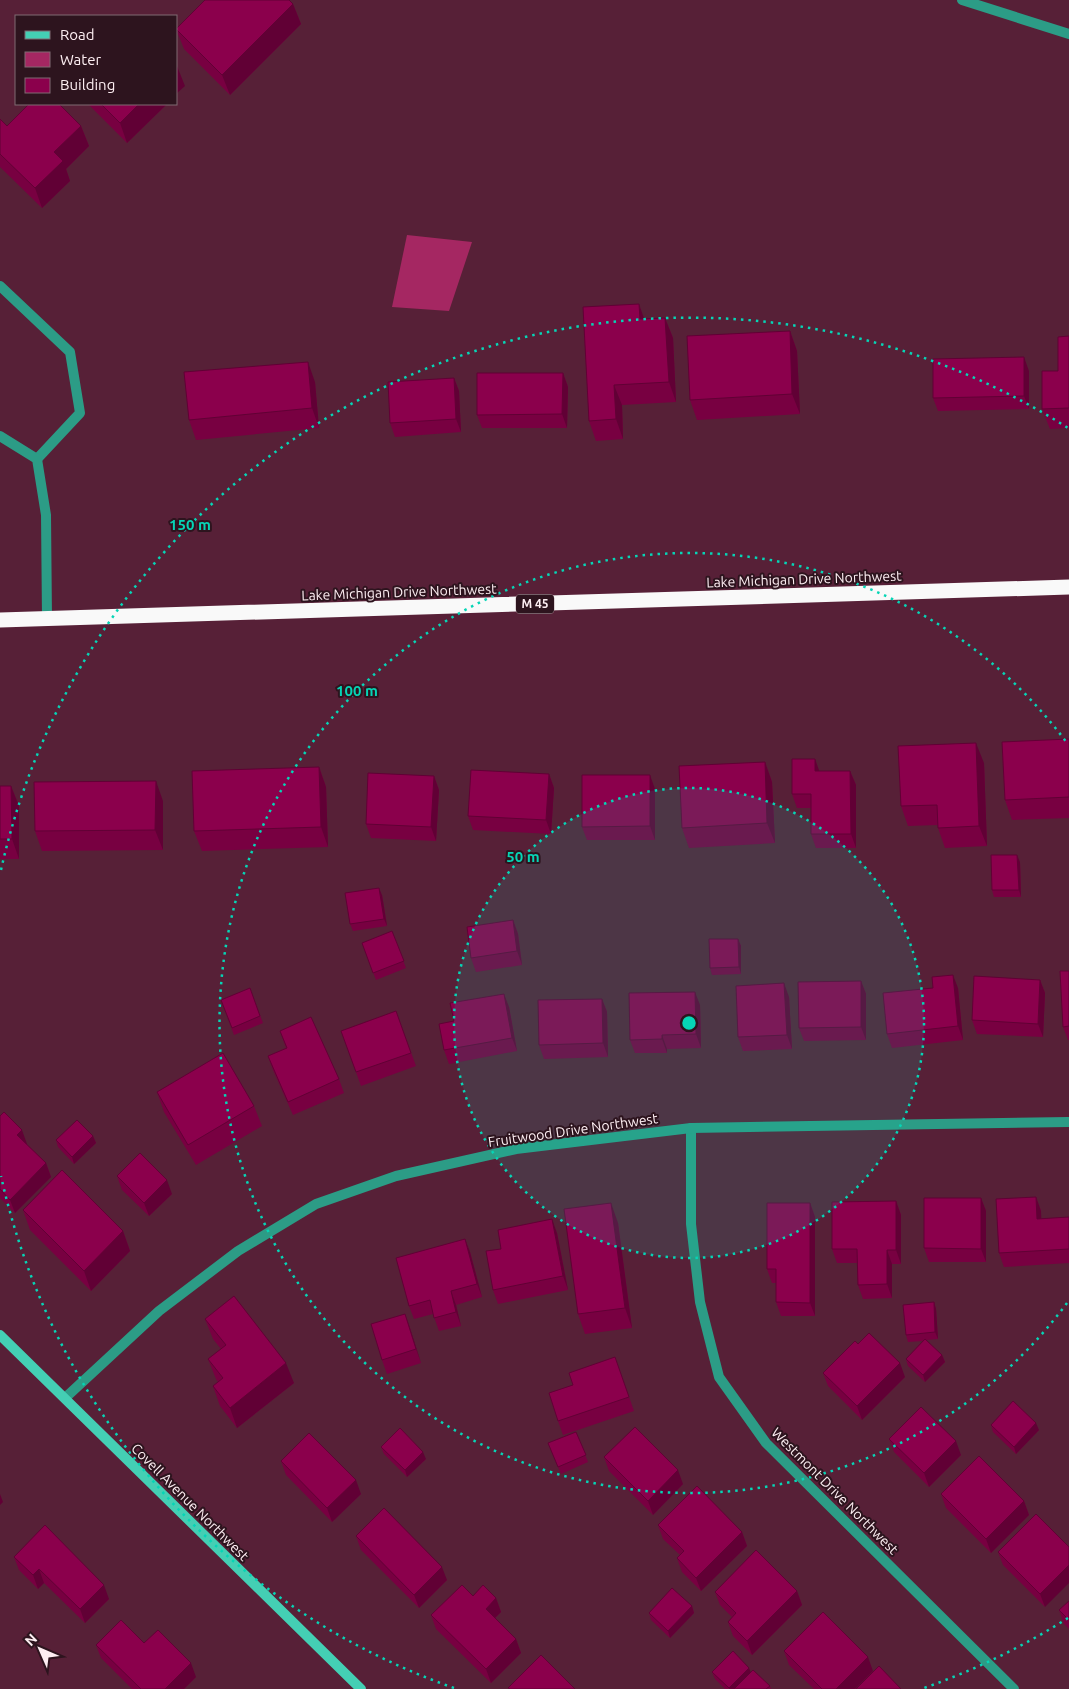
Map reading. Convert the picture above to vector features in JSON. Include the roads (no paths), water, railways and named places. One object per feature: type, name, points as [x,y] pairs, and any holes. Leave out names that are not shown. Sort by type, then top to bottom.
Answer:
[{"type":"highway","name":"Lake Michigan Drive Northwest","points":[[0,620],[1069,587]]},
{"type":"street","points":[[962,0],[1069,34]]},
{"type":"street","points":[[0,286],[70,352],[80,413],[37,459]]},
{"type":"street","points":[[0,436],[37,459],[46,516],[47,619]]},
{"type":"street","name":"Fruitwood Drive Northwest","points":[[65,1398],[160,1311],[238,1251],[316,1204],[396,1176],[516,1149],[691,1128],[1069,1122]]},
{"type":"street","name":"Westmont Drive Northwest","points":[[691,1128],[691,1224],[700,1302],[719,1377],[766,1443],[1014,1689]]},
{"type":"street","name":"Covell Avenue Northwest","points":[[0,1335],[361,1689]]},
{"type":"water","points":[[407,235],[472,242],[449,311],[392,307]]}]
